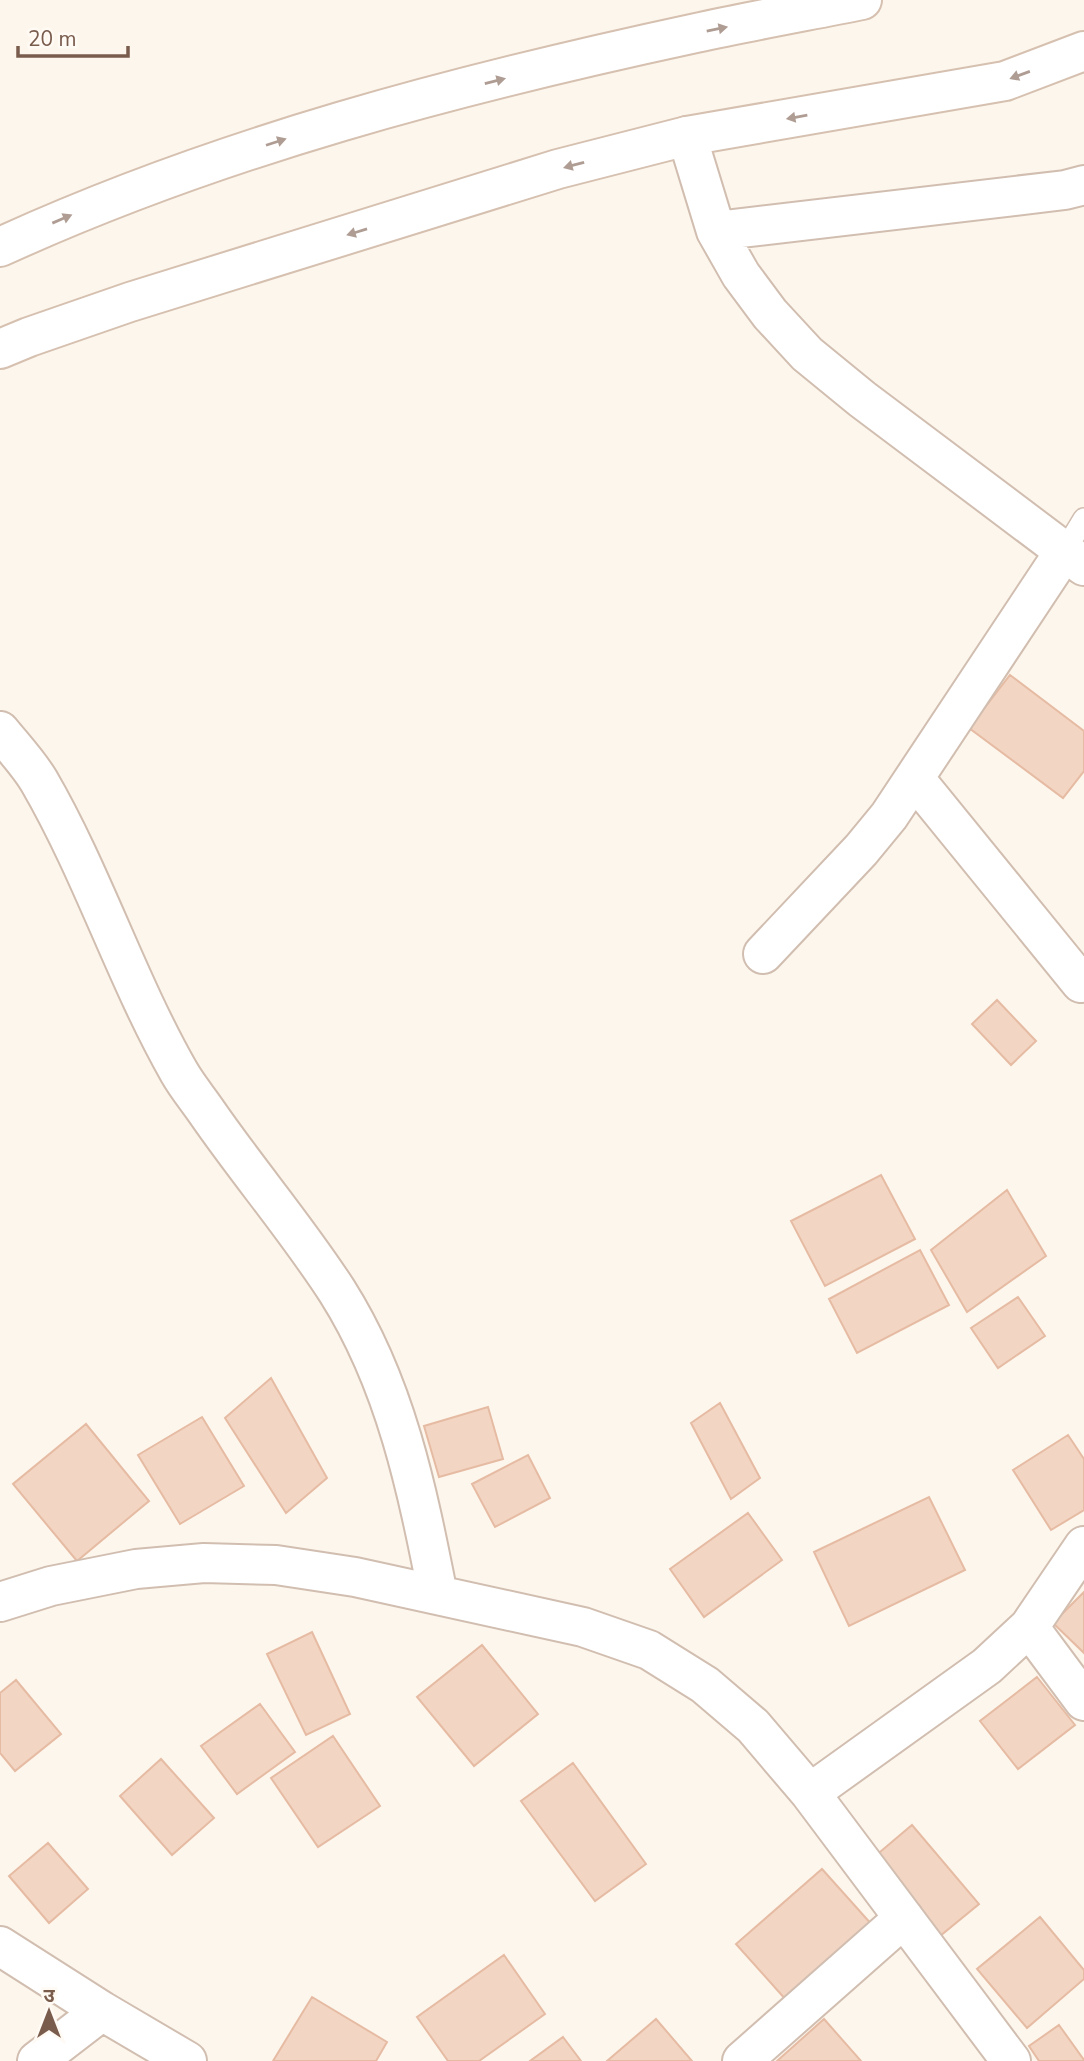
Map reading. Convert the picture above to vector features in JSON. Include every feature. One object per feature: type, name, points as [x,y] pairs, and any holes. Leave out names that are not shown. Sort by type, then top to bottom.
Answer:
[{"type":"street","points":[[0,247],[65,217],[187,172],[355,117],[578,59],[791,8],[862,0]]},
{"type":"street","points":[[0,349],[130,302],[558,169],[687,136],[1005,80],[1084,51]]},
{"type":"street","points":[[687,136],[716,231],[741,275],[770,314],[807,354],[862,399],[1074,559],[888,816],[861,850],[763,954]]},
{"type":"street","points":[[716,231],[1065,190],[1084,185]]},
{"type":"street","points":[[0,731],[38,779],[180,1073],[336,1291],[366,1344],[388,1394],[406,1450],[438,1595]]},
{"type":"street","points":[[915,779],[1081,982]]},
{"type":"street","points":[[810,1793],[986,1666],[1029,1627],[1084,1546]]},
{"type":"street","points":[[0,1602],[51,1586],[136,1569],[204,1563],[276,1565],[355,1577],[583,1628],[649,1650],[705,1685],[752,1726],[810,1793],[1011,2061]]},
{"type":"street","points":[[1029,1627],[1084,1701]]},
{"type":"street","points":[[742,2061],[904,1918]]},
{"type":"street","points":[[0,1946],[187,2061]]},
{"type":"street","points":[[37,2061],[102,2011]]},
{"type":"lane","points":[[1074,559],[1084,519]]},
{"type":"building","points":[[1010,675],[1084,731],[1084,771],[1063,798],[969,728]]},
{"type":"building","points":[[997,1000],[1036,1041],[1011,1065],[972,1024]]},
{"type":"building","points":[[881,1175],[915,1239],[825,1286],[791,1221]]},
{"type":"building","points":[[1007,1190],[1046,1256],[967,1312],[931,1250]]},
{"type":"building","points":[[920,1250],[949,1305],[857,1353],[829,1299]]},
{"type":"building","points":[[1018,1297],[1045,1336],[998,1368],[971,1328]]},
{"type":"building","points":[[271,1378],[327,1478],[286,1513],[225,1418]]},
{"type":"building","points":[[720,1403],[760,1478],[731,1499],[691,1423]]},
{"type":"building","points":[[488,1407],[503,1459],[439,1477],[424,1426]]},
{"type":"building","points":[[202,1417],[244,1486],[180,1524],[138,1455]]},
{"type":"building","points":[[86,1424],[149,1501],[77,1561],[13,1484]]},
{"type":"building","points":[[1068,1435],[1084,1459],[1084,1510],[1051,1530],[1013,1470]]},
{"type":"building","points":[[528,1455],[550,1498],[495,1527],[472,1484]]},
{"type":"building","points":[[929,1497],[965,1570],[849,1626],[814,1552]]},
{"type":"building","points":[[748,1513],[782,1560],[704,1617],[670,1569]]},
{"type":"building","points":[[1084,1592],[1084,1653],[1053,1623]]},
{"type":"building","points":[[312,1632],[350,1714],[306,1735],[267,1654]]},
{"type":"building","points":[[482,1645],[538,1714],[474,1766],[417,1697]]},
{"type":"building","points":[[1037,1677],[1075,1725],[1018,1769],[980,1721]]},
{"type":"building","points":[[16,1680],[61,1734],[15,1771],[0,1753],[0,1693]]},
{"type":"building","points":[[260,1704],[295,1752],[237,1794],[201,1746]]},
{"type":"building","points":[[333,1736],[380,1806],[318,1847],[271,1778]]},
{"type":"building","points":[[161,1759],[214,1818],[172,1855],[120,1796]]},
{"type":"building","points":[[573,1763],[646,1864],[595,1901],[521,1801]]},
{"type":"building","points":[[912,1825],[979,1904],[940,1936],[874,1857]]},
{"type":"building","points":[[48,1843],[88,1889],[49,1923],[9,1876]]},
{"type":"building","points":[[822,1869],[873,1926],[787,2001],[736,1944]]},
{"type":"building","points":[[1040,1917],[1084,1970],[1084,1979],[1027,2028],[977,1969]]},
{"type":"building","points":[[504,1955],[545,2014],[479,2061],[448,2061],[417,2017]]},
{"type":"building","points":[[312,1997],[387,2042],[376,2061],[273,2061]]},
{"type":"building","points":[[656,2019],[692,2061],[607,2061]]},
{"type":"building","points":[[824,2019],[861,2061],[777,2061]]},
{"type":"building","points":[[1059,2025],[1084,2061],[1039,2061],[1029,2046]]},
{"type":"building","points":[[563,2037],[581,2061],[530,2061]]}]
